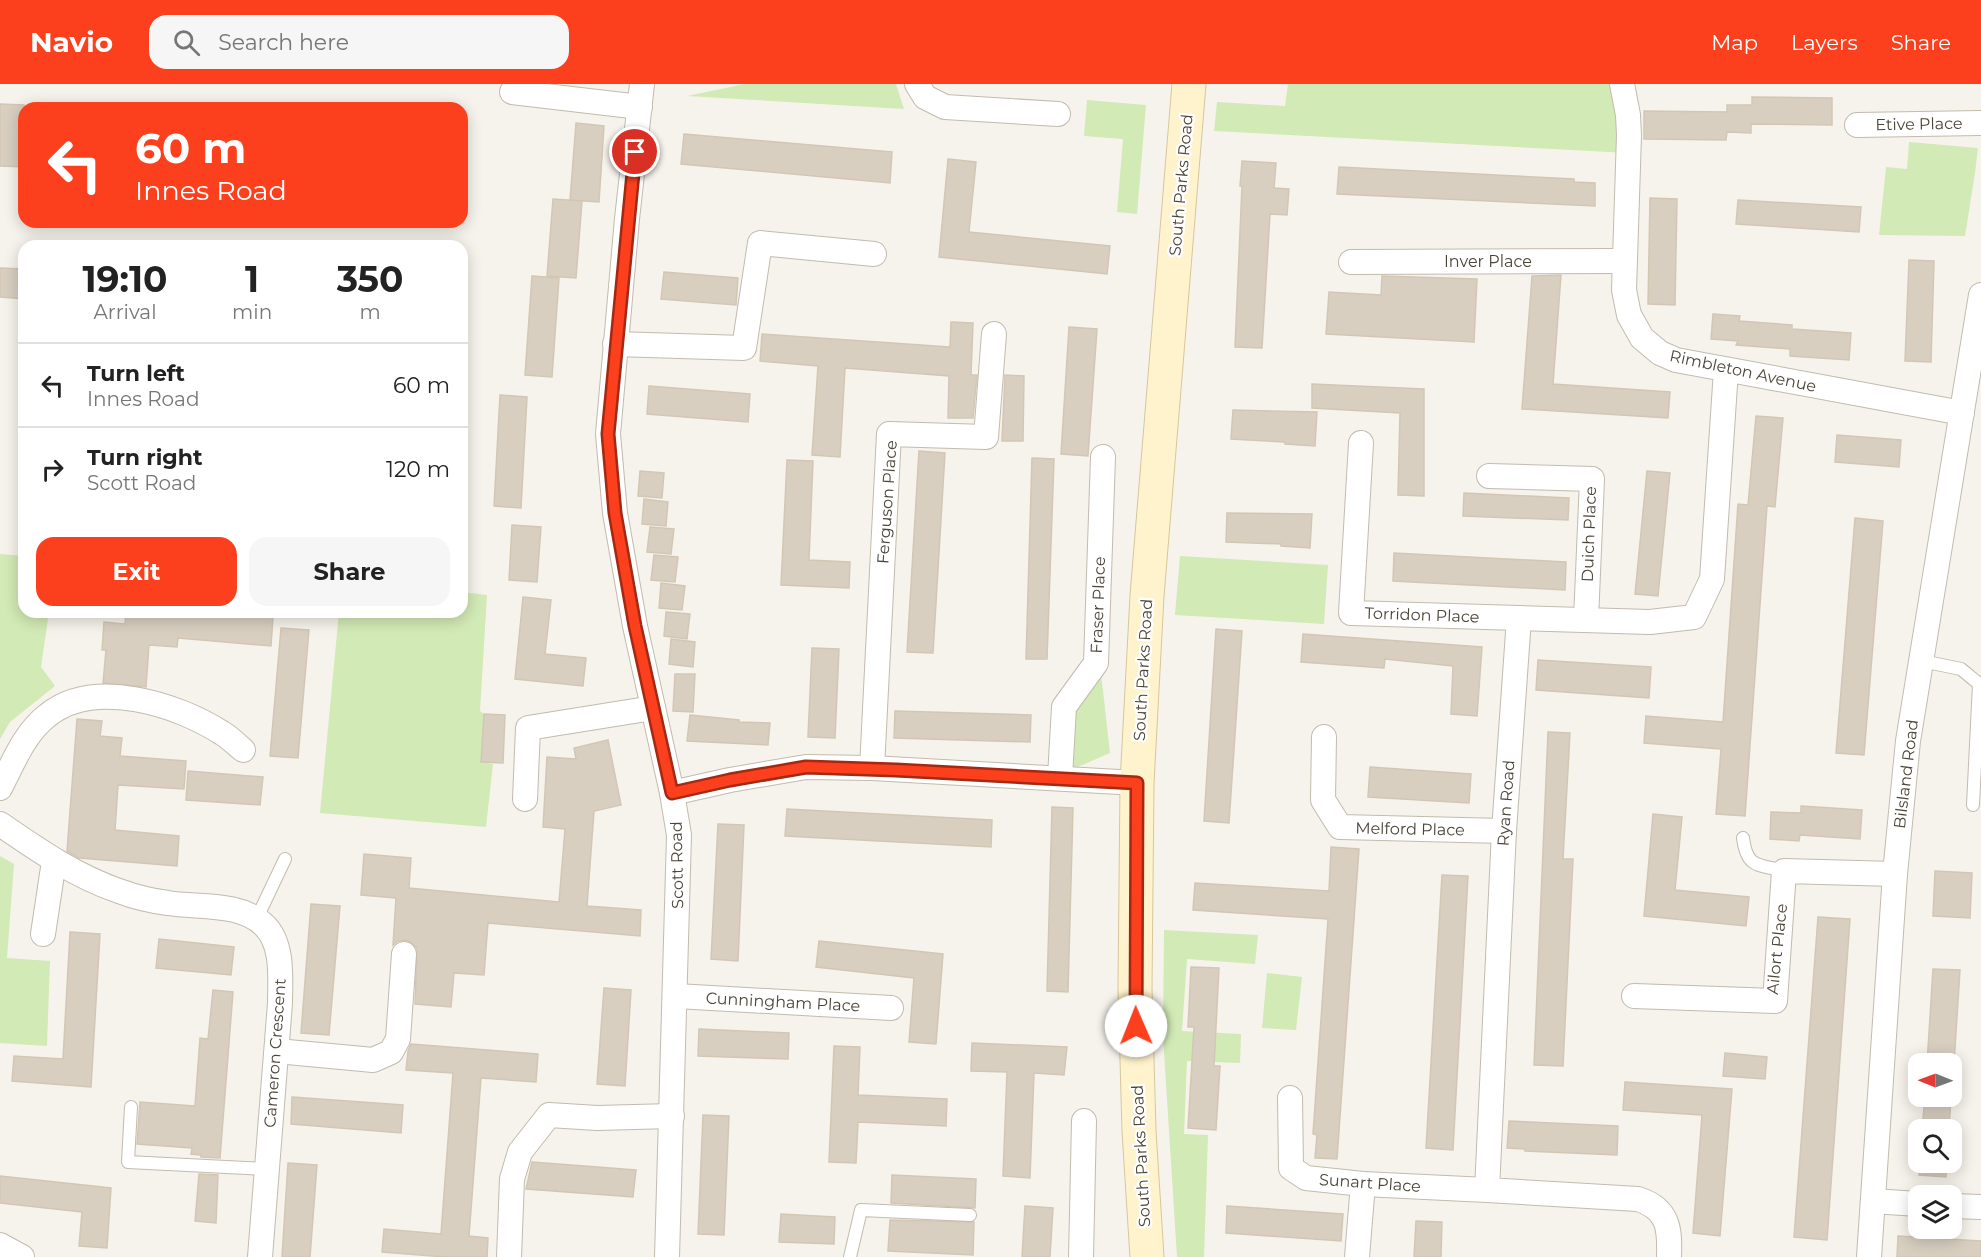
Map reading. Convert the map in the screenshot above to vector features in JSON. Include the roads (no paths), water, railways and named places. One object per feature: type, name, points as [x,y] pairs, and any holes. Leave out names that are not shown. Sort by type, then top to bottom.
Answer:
[{"type":"street","points":[[917,84],[925,96],[945,107],[1058,114]]},
{"type":"street","name":"South Parks Road","points":[[1147,1257],[1138,1131],[1135,988],[1137,783],[1147,607],[1189,84]]},
{"type":"street","name":"Rimbleton Avenue","points":[[1622,84],[1629,135],[1624,290],[1629,315],[1642,338],[1660,353],[1676,360],[1962,413]]},
{"type":"street","points":[[512,92],[641,95]]},
{"type":"street","name":"Scott Road","points":[[641,95],[608,434],[615,513],[635,626],[672,793],[679,835],[667,1257]]},
{"type":"street","name":"Etive Place","points":[[1857,125],[1981,123]]},
{"type":"street","points":[[615,344],[744,348],[760,243],[874,254]]},
{"type":"street","name":"Inver Place","points":[[1351,262],[1624,261]]},
{"type":"street","name":"Bilsland Road","points":[[1869,1257],[1895,874],[1908,741],[1981,295]]},
{"type":"street","name":"Ferguson Place","points":[[872,768],[889,434],[986,437],[994,334]]},
{"type":"street","points":[[1519,618],[1650,622],[1694,617],[1712,579],[1726,370]]},
{"type":"street","name":"Torridon Place","points":[[1361,443],[1351,613],[1519,618]]},
{"type":"street","name":"Fraser Place","points":[[1060,777],[1064,707],[1096,663],[1103,458]]},
{"type":"street","name":"Duich Place","points":[[1489,476],[1592,479],[1586,620]]},
{"type":"street","name":"Ryan Road","points":[[1487,1190],[1503,831],[1519,618]]},
{"type":"street","points":[[0,788],[36,725],[59,707],[78,700],[116,697],[171,709],[223,733],[243,750]]},
{"type":"street","points":[[525,799],[528,728],[653,708]]},
{"type":"street","name":"Melford Place","points":[[1324,737],[1323,800],[1340,827],[1503,831]]},
{"type":"street","points":[[672,793],[806,767],[1060,777],[1137,783]]},
{"type":"street","points":[[0,824],[54,861],[82,876],[119,891],[168,903],[239,911],[257,918]]},
{"type":"street","points":[[44,934],[54,861]]},
{"type":"street","points":[[1785,871],[1895,874]]},
{"type":"street","name":"Ailort Place","points":[[1634,996],[1774,1001],[1785,871]]},
{"type":"street","name":"Cameron Crescent","points":[[257,918],[267,927],[274,939],[280,963],[277,1051],[260,1257]]},
{"type":"street","points":[[277,1051],[373,1060],[390,1052],[398,1039],[404,954]]},
{"type":"street","name":"Cunningham Place","points":[[676,996],[891,1008]]},
{"type":"street","name":"Sunart Place","points":[[1290,1098],[1291,1168],[1306,1178],[1363,1184],[1487,1190]]},
{"type":"street","points":[[509,1257],[513,1179],[520,1152],[549,1115],[597,1118],[672,1116]]},
{"type":"street","points":[[1081,1257],[1084,1120]]},
{"type":"street","points":[[1357,1257],[1363,1184]]},
{"type":"street","points":[[1487,1190],[1638,1199],[1647,1202],[1655,1207],[1666,1221],[1670,1232],[1668,1257]]},
{"type":"street","points":[[1874,1201],[1908,1203]]},
{"type":"street","points":[[1962,1206],[1981,1207]]},
{"type":"street","points":[[0,1245],[22,1257]]},
{"type":"lane","points":[[1922,661],[1961,669],[1978,684],[1972,805]]},
{"type":"lane","points":[[1743,838],[1748,860],[1785,871]]},
{"type":"lane","points":[[257,918],[285,859]]},
{"type":"lane","points":[[131,1107],[128,1162],[266,1169]]},
{"type":"lane","points":[[850,1257],[861,1210],[970,1215]]}]
